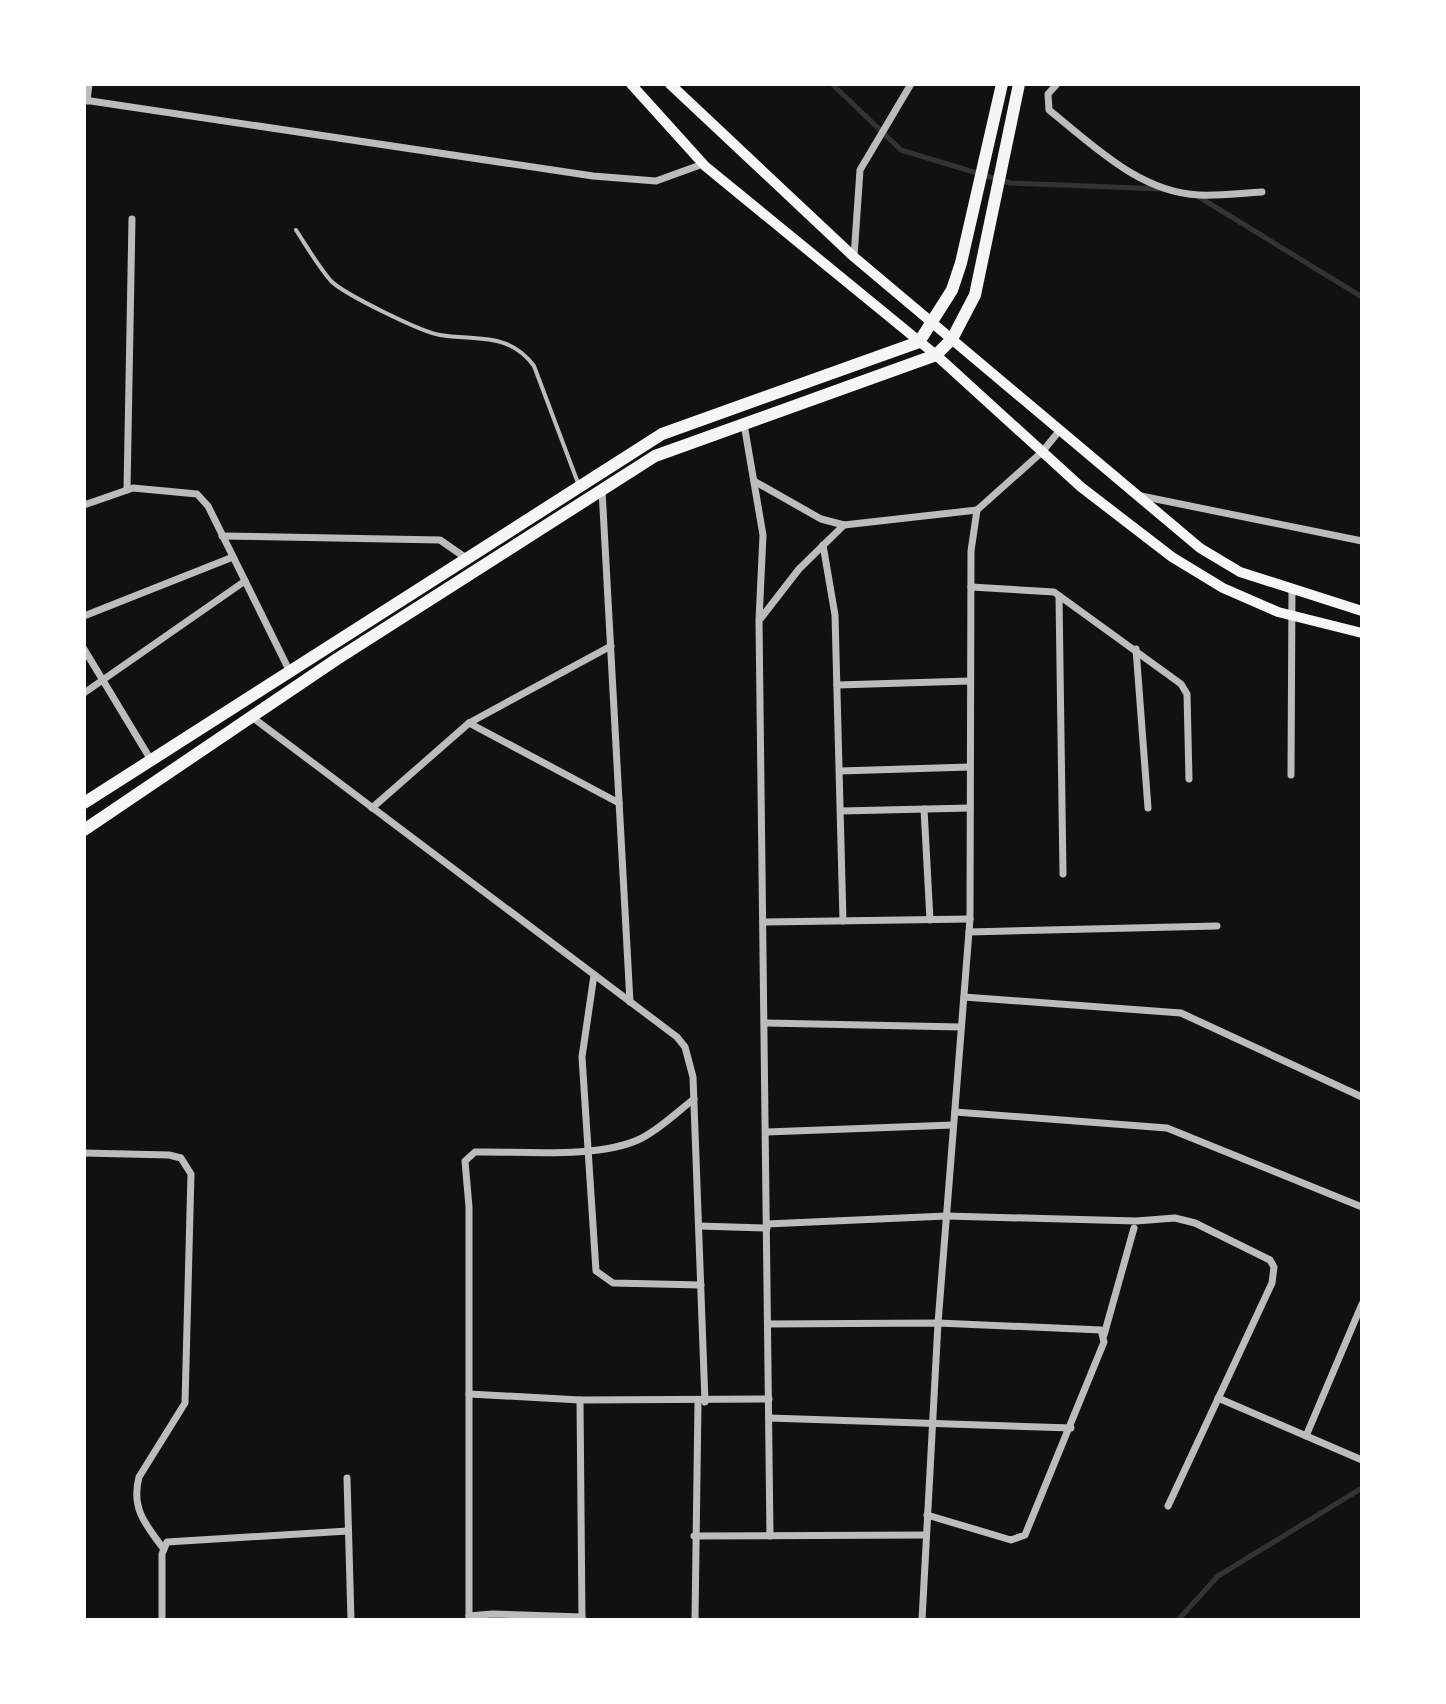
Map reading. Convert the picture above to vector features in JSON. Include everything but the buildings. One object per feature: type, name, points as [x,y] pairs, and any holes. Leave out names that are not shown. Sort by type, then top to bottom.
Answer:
[{"type":"highway","points":[[84,803],[662,434],[919,342],[952,290],[1002,84]]},
{"type":"highway","points":[[84,830],[252,717],[665,451],[936,355],[952,339],[975,295],[1019,84]]},
{"type":"highway","points":[[813,379],[819,396]]},
{"type":"main road","points":[[631,84],[703,164],[936,355],[1081,487],[1172,557],[1223,588],[1290,615],[1362,633]]},
{"type":"main road","points":[[670,84],[854,257],[1221,563],[1362,611]]},
{"type":"street","points":[[89,84],[85,100],[593,176],[656,181],[703,164]]},
{"type":"street","points":[[854,257],[860,170],[911,84]]},
{"type":"street","points":[[1057,84],[1048,94],[1049,110],[1121,168],[1176,192],[1198,195],[1262,192]]},
{"type":"street","points":[[127,490],[132,219]]},
{"type":"street","points":[[744,423],[763,535],[759,620],[770,1536]]},
{"type":"street","points":[[754,481],[821,519],[844,525],[977,510],[1042,452],[1060,430]]},
{"type":"street","points":[[84,505],[142,487],[197,494],[233,557],[290,672]]},
{"type":"street","points":[[602,490],[630,1002]]},
{"type":"street","points":[[1138,495],[1362,541]]},
{"type":"street","points":[[922,1620],[938,1323],[970,919],[971,587],[977,510]]},
{"type":"street","points":[[759,620],[844,525]]},
{"type":"street","points":[[222,536],[440,540],[466,558]]},
{"type":"street","points":[[823,545],[835,615],[843,921]]},
{"type":"street","points":[[84,616],[233,557]]},
{"type":"street","points":[[84,693],[245,581]]},
{"type":"street","points":[[971,587],[1038,589],[1059,596],[1136,649],[1185,689],[1189,779]]},
{"type":"street","points":[[1291,775],[1292,589]]},
{"type":"street","points":[[1059,596],[1063,874]]},
{"type":"street","points":[[372,808],[469,723],[611,646]]},
{"type":"street","points":[[84,649],[151,761]]},
{"type":"street","points":[[1136,649],[1148,808]]},
{"type":"street","points":[[837,685],[970,681]]},
{"type":"street","points":[[252,717],[630,1002],[685,1047],[693,1077],[701,1285],[702,1402],[694,1536],[695,1620]]},
{"type":"street","points":[[469,723],[619,803]]},
{"type":"street","points":[[840,771],[970,767]]},
{"type":"street","points":[[841,811],[970,808]]},
{"type":"street","points":[[924,809],[930,920]]},
{"type":"street","points":[[765,922],[970,919]]},
{"type":"street","points":[[969,932],[1217,926]]},
{"type":"street","points":[[594,975],[582,1046],[594,1261],[604,1280],[613,1283],[701,1285]]},
{"type":"street","points":[[964,997],[1181,1013],[1362,1097]]},
{"type":"street","points":[[766,1023],[961,1027]]},
{"type":"street","points":[[580,1400],[582,1618],[492,1614],[469,1618],[469,1207],[465,1161],[475,1152],[587,1150],[640,1139],[694,1099]]},
{"type":"street","points":[[955,1112],[1167,1128],[1362,1207]]},
{"type":"street","points":[[767,1132],[953,1125]]},
{"type":"street","points":[[84,1153],[169,1155],[181,1158],[191,1174],[185,1403],[139,1477],[136,1491],[140,1517],[163,1548],[162,1620]]},
{"type":"street","points":[[699,1226],[767,1226],[946,1216],[1136,1221],[1175,1218],[1195,1223],[1270,1260],[1275,1275],[1168,1506]]},
{"type":"street","points":[[927,1515],[1011,1540],[1025,1535],[1104,1342],[1134,1228]]},
{"type":"street","points":[[1306,1436],[1362,1304]]},
{"type":"street","points":[[768,1324],[938,1323],[1095,1327],[1104,1335]]},
{"type":"street","points":[[469,1394],[580,1400],[702,1402],[769,1399]]},
{"type":"street","points":[[1218,1398],[1362,1460]]},
{"type":"street","points":[[769,1418],[1071,1428]]},
{"type":"street","points":[[347,1478],[351,1620]]},
{"type":"street","points":[[163,1548],[175,1539],[348,1531]]},
{"type":"street","points":[[694,1536],[926,1535]]},
{"type":"lane","points":[[296,230],[338,287],[425,331],[490,338],[510,343],[525,353],[534,366],[579,485]]},
{"type":"waterway","points":[[832,84],[901,150],[1010,183],[1163,189]]},
{"type":"waterway","points":[[1199,197],[1362,297]]},
{"type":"waterway","points":[[1178,1620],[1218,1576],[1362,1488]]}]
